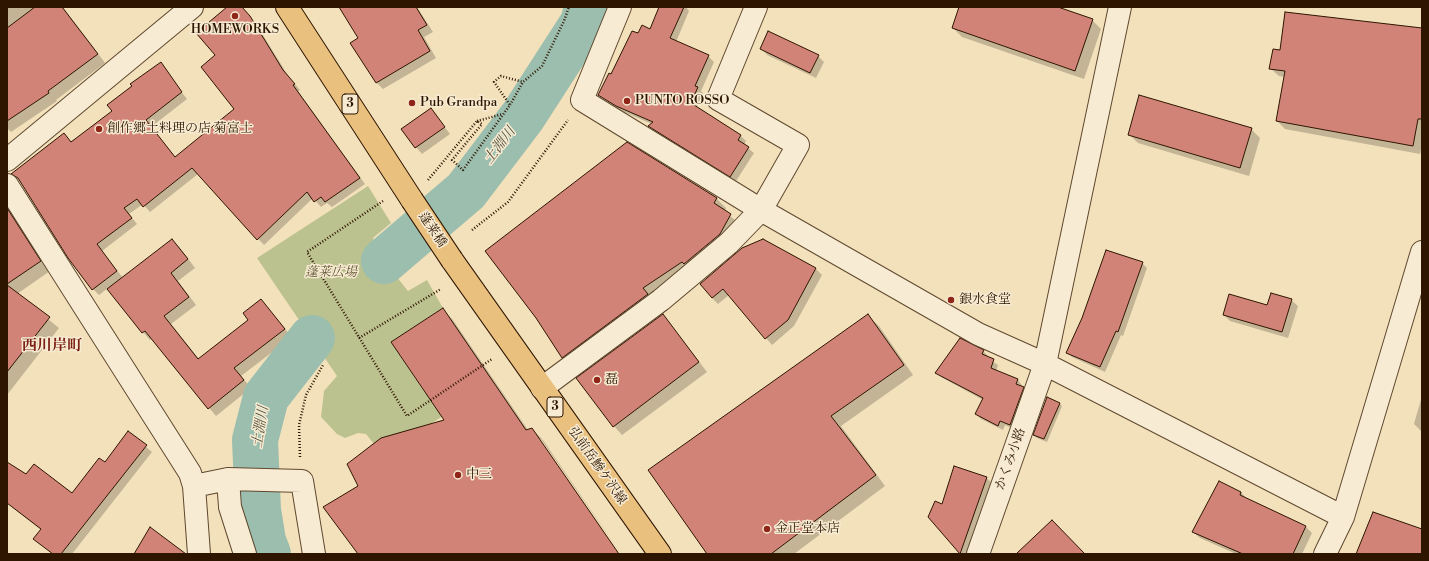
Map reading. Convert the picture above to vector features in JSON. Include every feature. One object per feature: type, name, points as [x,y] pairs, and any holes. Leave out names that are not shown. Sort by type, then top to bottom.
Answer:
[{"type":"main road","name":"蓬莱橋","points":[[287,7],[452,260]]},
{"type":"main road","name":"弘前岳鰺ケ沢線","points":[[452,260],[660,554]]},
{"type":"street","points":[[7,160],[192,7]]},
{"type":"street","points":[[620,7],[582,100],[761,210],[978,334],[1045,364],[1343,517]]},
{"type":"street","points":[[542,388],[661,300],[729,243],[761,210],[798,145],[718,99],[756,7]]},
{"type":"street","name":"かくみ小路","points":[[978,554],[1045,364],[1120,7]]},
{"type":"street","points":[[7,185],[190,473],[194,486],[199,554]]},
{"type":"street","points":[[1325,554],[1343,517],[1422,252]]},
{"type":"street","points":[[194,486],[228,479],[295,480],[314,554]]},
{"type":"street","points":[[228,479],[230,507],[245,554]]},
{"type":"path","points":[[476,121],[482,124],[452,160],[463,170],[510,105],[523,82],[542,66],[564,22],[569,7]]},
{"type":"path","points":[[510,105],[494,82],[501,76],[523,82]]},
{"type":"path","points":[[472,230],[508,202],[582,100]]},
{"type":"path","points":[[426,182],[476,121],[503,114]]},
{"type":"path","points":[[383,201],[307,252],[407,416],[492,359]]},
{"type":"path","points":[[359,338],[441,289]]},
{"type":"path","points":[[295,480],[299,425],[306,395],[323,365]]},
{"type":"green space","name":"蓬莱広場","points":[[368,186],[391,223],[373,238],[384,261],[408,291],[427,280],[443,308],[391,342],[425,393],[476,359],[493,383],[432,423],[374,444],[366,434],[358,433],[345,438],[337,434],[321,417],[324,391],[337,376],[257,258]]},
{"type":"building","points":[[35,7],[62,7],[98,54],[48,91],[49,93],[7,121],[7,28]]},
{"type":"building","points":[[227,7],[242,7],[250,16],[283,70],[295,84],[293,85],[360,178],[325,202],[321,197],[314,202],[307,192],[257,240],[192,168],[143,207],[137,199],[124,208],[132,218],[97,244],[117,271],[92,290],[68,258],[18,178],[11,174],[64,133],[71,142],[112,111],[107,105],[132,86],[130,84],[161,62],[182,92],[146,120],[175,157],[234,109],[201,67],[215,55],[196,33]]},
{"type":"building","points":[[339,7],[416,7],[427,25],[418,30],[430,51],[376,83],[350,43],[358,38]]},
{"type":"building","points":[[659,7],[684,7],[670,38],[709,55],[695,86],[698,87],[691,103],[741,135],[738,140],[749,147],[730,177],[648,126],[653,122],[616,106],[598,95],[609,73],[611,74],[632,31],[638,33],[642,25],[650,29]]},
{"type":"building","points":[[959,7],[1058,7],[1093,19],[1075,71],[952,28]]},
{"type":"building","points":[[1285,12],[1422,28],[1422,119],[1418,119],[1413,146],[1276,121],[1285,71],[1269,69],[1273,49],[1280,50]]},
{"type":"building","points":[[768,31],[819,55],[810,73],[760,49]]},
{"type":"building","points":[[1139,95],[1252,128],[1240,168],[1128,135]]},
{"type":"building","points":[[431,108],[445,127],[415,148],[401,129]]},
{"type":"building","points":[[627,142],[717,198],[714,203],[731,214],[720,234],[684,264],[682,262],[643,288],[648,294],[562,358],[536,318],[485,251]]},
{"type":"building","points":[[7,208],[41,261],[7,284]]},
{"type":"building","points":[[172,239],[188,259],[171,273],[189,297],[164,316],[198,359],[248,320],[243,313],[261,299],[285,329],[234,368],[244,380],[208,409],[145,331],[142,333],[107,289]]},
{"type":"building","points":[[763,239],[816,268],[788,320],[765,339],[723,289],[712,298],[700,284],[742,248]]},
{"type":"building","points":[[1106,250],[1143,262],[1118,332],[1116,331],[1100,367],[1066,353],[1082,318]]},
{"type":"building","points":[[7,285],[50,317],[7,372]]},
{"type":"building","points":[[1271,293],[1292,299],[1282,332],[1223,315],[1229,294],[1267,305]]},
{"type":"building","name":"中三","points":[[443,308],[526,430],[532,428],[619,554],[358,554],[323,507],[358,486],[347,464],[381,438],[444,420],[391,342]]},
{"type":"building","points":[[663,314],[699,362],[613,427],[576,378]]},
{"type":"building","points":[[868,314],[904,365],[831,416],[876,475],[771,554],[707,554],[648,470]]},
{"type":"building","points":[[960,338],[984,350],[982,354],[994,359],[991,368],[1018,379],[1016,384],[1024,387],[1010,425],[1000,421],[998,426],[975,414],[983,398],[935,373]]},
{"type":"building","points":[[1047,397],[1060,403],[1044,439],[1033,435]]},
{"type":"building","points":[[128,431],[147,445],[61,554],[53,554],[33,539],[41,529],[7,503],[7,462],[26,474],[34,464],[72,493],[99,458],[105,462]]},
{"type":"building","points":[[954,466],[987,477],[960,554],[928,517],[935,501],[942,504]]},
{"type":"building","points":[[1219,481],[1241,492],[1240,495],[1306,526],[1293,554],[1243,554],[1192,532]]},
{"type":"building","points":[[1373,512],[1422,529],[1422,554],[1356,554]]},
{"type":"building","points":[[1052,520],[1085,554],[1016,554]]},
{"type":"building","points":[[150,527],[186,554],[134,554]]},
{"type":"waterway","name":"土淵川","points":[[384,261],[466,191],[523,116],[583,23],[587,7]]},
{"type":"waterway","name":"土淵川","points":[[268,554],[263,541],[258,510],[255,440],[266,397],[312,338]]},
{"type":"place","name":"HOMEWORKS","points":[[235,16]]},
{"type":"place","name":"PUNTO ROSSO","points":[[627,101]]},
{"type":"place","name":"Pub Grandpa","points":[[412,103]]},
{"type":"place","name":"創作郷土料理の店 菊富士","points":[[99,129]]},
{"type":"place","name":"銀水食堂","points":[[951,300]]},
{"type":"place","name":"磊","points":[[597,380]]},
{"type":"place","name":"中三","points":[[458,475]]},
{"type":"place","name":"金正堂本店","points":[[767,529]]},
{"type":"district","name":"西川岸町","points":[[52,346]]}]
